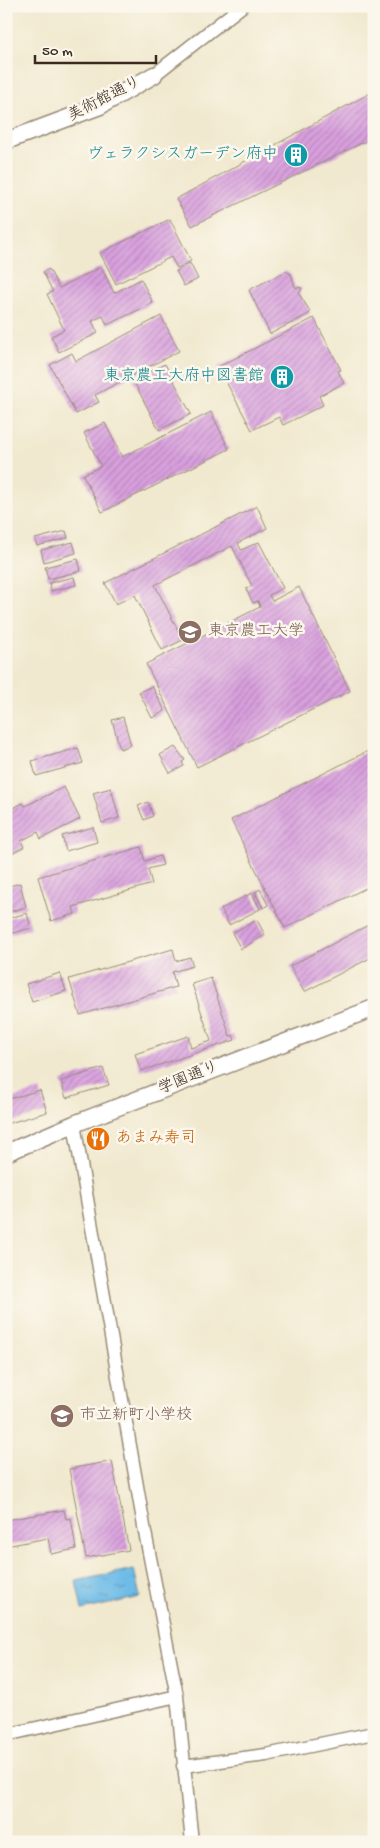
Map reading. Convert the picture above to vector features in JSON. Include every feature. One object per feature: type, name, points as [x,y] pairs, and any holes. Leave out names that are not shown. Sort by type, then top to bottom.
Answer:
[{"type":"street","name":"美術館通り","points":[[6,142],[100,106],[154,75],[242,6]]},
{"type":"street","name":"学園通り","points":[[6,1153],[74,1124],[374,1008]]},
{"type":"street","points":[[74,1124],[144,1532],[177,1696],[192,1842]]},
{"type":"street","points":[[6,1735],[177,1696]]},
{"type":"street","points":[[183,1766],[266,1755],[374,1733]]},
{"type":"water","points":[[134,1569],[140,1597],[82,1610],[76,1581]]},
{"type":"building","name":"ヴェラクシスガーデン府中","points":[[374,91],[374,137],[192,226],[176,199]]},
{"type":"building","points":[[170,219],[191,261],[177,268],[171,257],[116,284],[100,253]]},
{"type":"building","points":[[190,263],[198,279],[184,286],[176,271]]},
{"type":"building","points":[[101,267],[114,293],[141,279],[153,303],[107,325],[103,316],[92,321],[98,333],[59,352],[51,336],[64,330],[47,294],[53,292],[43,272],[49,269],[59,288]]},
{"type":"building","points":[[286,271],[291,274],[295,287],[302,288],[299,294],[310,311],[309,314],[270,334],[249,290]]},
{"type":"building","points":[[161,316],[179,351],[95,395],[99,402],[76,414],[50,365],[72,353],[76,361]]},
{"type":"building","name":"東京農工大府中図書館","points":[[314,318],[341,370],[338,371],[344,383],[319,396],[323,405],[283,425],[279,417],[252,430],[218,367]]},
{"type":"building","points":[[165,364],[191,414],[159,430],[133,380]]},
{"type":"building","points":[[211,412],[229,449],[102,512],[83,475],[101,466],[84,433],[105,423],[122,457]]},
{"type":"building","points":[[257,506],[267,528],[238,543],[241,550],[259,542],[283,588],[269,595],[272,601],[299,587],[350,691],[197,767],[146,664],[260,607],[258,601],[253,603],[246,589],[252,586],[232,546],[155,585],[183,640],[162,650],[135,595],[116,604],[105,583]]},
{"type":"building","points":[[66,531],[68,538],[37,546],[35,539]]},
{"type":"building","points":[[73,542],[76,553],[44,562],[41,550]]},
{"type":"building","points":[[78,559],[81,571],[48,579],[45,567]]},
{"type":"building","points":[[74,577],[76,585],[51,591],[49,583]]},
{"type":"building","points":[[152,686],[165,711],[152,718],[139,692]]},
{"type":"building","points":[[123,717],[131,745],[120,749],[112,720]]},
{"type":"building","points":[[175,747],[185,760],[182,762],[184,766],[170,773],[160,755]]},
{"type":"building","points":[[78,748],[83,763],[36,776],[32,761]]},
{"type":"building","points":[[374,748],[374,884],[285,928],[231,820]]},
{"type":"building","points":[[64,787],[80,819],[41,839],[38,832],[21,841],[24,847],[6,856],[6,811],[23,803],[25,806]]},
{"type":"building","points":[[111,788],[119,818],[102,823],[93,793]]},
{"type":"building","points":[[148,802],[153,816],[144,820],[138,806]]},
{"type":"building","points":[[93,827],[97,842],[66,851],[62,836]]},
{"type":"building","points":[[141,847],[145,861],[160,856],[163,865],[148,869],[152,884],[73,907],[75,914],[51,921],[38,877]]},
{"type":"building","points":[[20,883],[26,907],[6,913],[6,887]]},
{"type":"building","points":[[260,889],[268,905],[263,908],[255,892]]},
{"type":"building","points":[[252,893],[260,909],[229,925],[221,909]]},
{"type":"building","points":[[27,913],[31,928],[6,935],[6,919]]},
{"type":"building","points":[[257,920],[265,935],[241,949],[232,933]]},
{"type":"building","points":[[374,922],[374,956],[304,992],[290,966]]},
{"type":"building","points":[[173,949],[176,961],[190,957],[193,966],[172,972],[176,987],[80,1015],[69,979]]},
{"type":"building","points":[[60,973],[66,991],[32,1002],[26,984]]},
{"type":"building","points":[[211,978],[230,1036],[233,1035],[235,1040],[141,1071],[135,1054],[188,1036],[191,1048],[211,1041],[192,984]]},
{"type":"building","points":[[103,1068],[109,1085],[66,1098],[61,1081]]},
{"type":"building","points":[[40,1090],[47,1112],[6,1124],[6,1100]]},
{"type":"building","points":[[112,1461],[129,1550],[86,1558],[69,1469]]},
{"type":"building","points":[[64,1510],[66,1519],[71,1518],[76,1549],[51,1554],[48,1538],[6,1546],[6,1520]]},
{"type":"place","name":"ヴェラクシスガーデン府中","points":[[296,155]]},
{"type":"place","name":"東京農工大府中図書館","points":[[282,377]]},
{"type":"place","name":"東京農工大学","points":[[190,632]]},
{"type":"place","name":"あまみ寿司","points":[[98,1139]]},
{"type":"place","name":"市立新町小学校","points":[[62,1416]]}]
